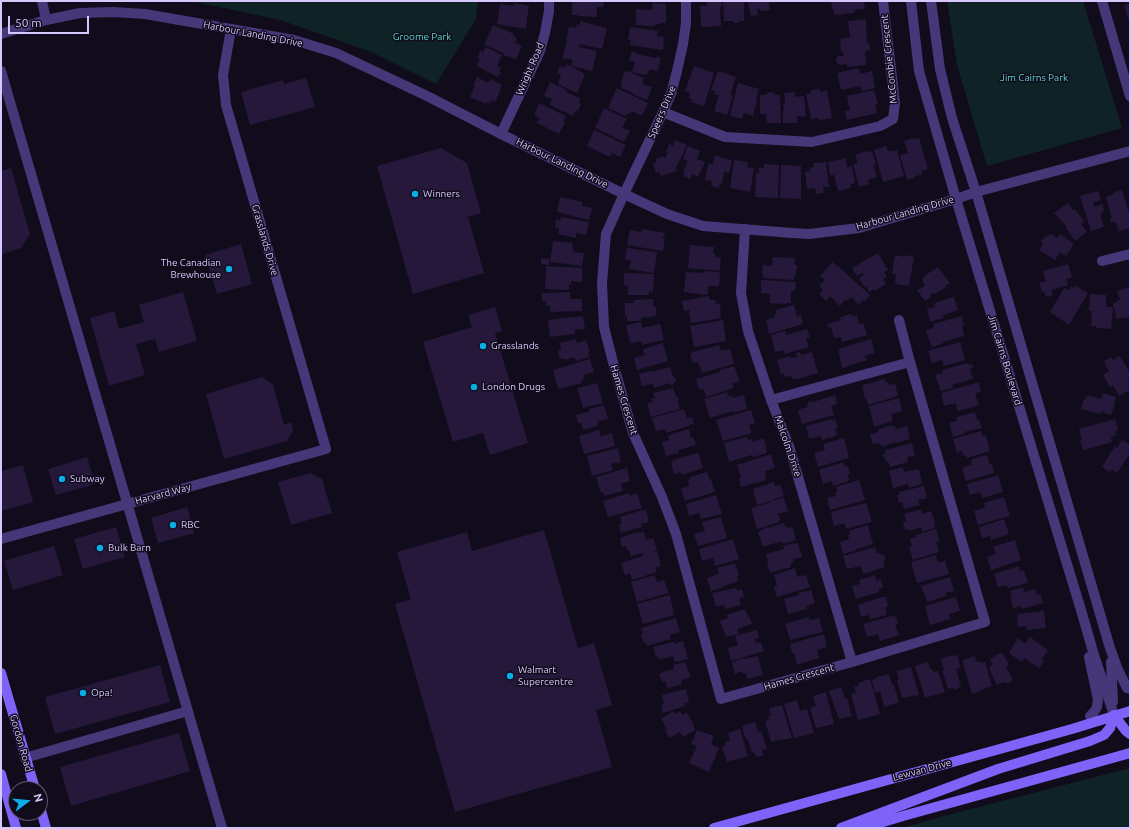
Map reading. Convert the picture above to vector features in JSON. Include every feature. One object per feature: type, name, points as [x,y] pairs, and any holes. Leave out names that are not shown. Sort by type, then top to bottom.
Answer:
[{"type":"main road","name":"Gordon Road","points":[[1,673],[32,781]]},
{"type":"main road","name":"Lewvan Drive","points":[[714,828],[1072,729],[1130,711]]},
{"type":"main road","points":[[1072,729],[1090,716]]},
{"type":"main road","points":[[1114,716],[1130,734]]},
{"type":"main road","points":[[841,828],[998,769],[1090,741],[1104,735],[1110,728],[1114,716]]},
{"type":"main road","points":[[863,828],[1130,753]]},
{"type":"main road","points":[[1,774],[16,828]]},
{"type":"street","points":[[42,1],[46,20]]},
{"type":"street","name":"Wright Road","points":[[501,134],[540,51],[549,11],[549,1]]},
{"type":"street","name":"Speers Drive","points":[[624,194],[671,94],[683,44],[686,23],[686,1]]},
{"type":"street","name":"McCombie Crescent","points":[[663,112],[725,137],[812,142],[880,126],[893,119],[895,103],[883,1]]},
{"type":"street","name":"Jim Cairns Boulevard","points":[[910,1],[919,71],[956,199],[1094,655],[1114,716]]},
{"type":"street","name":"Jim Cairns Boulevard","points":[[931,1],[940,69],[952,118],[976,192],[1110,648]]},
{"type":"street","points":[[1102,1],[1130,96]]},
{"type":"street","name":"Harbour Landing Drive","points":[[1,34],[46,20],[80,13],[113,12],[145,14],[294,40],[336,53],[427,96],[624,194],[667,214],[703,226],[809,234],[859,228],[976,192],[1130,151]]},
{"type":"street","name":"Grasslands Drive","points":[[231,29],[223,75],[226,105],[326,448]]},
{"type":"street","points":[[1,71],[222,828]]},
{"type":"street","name":"Hames Crescent","points":[[624,194],[606,234],[602,283],[604,327],[633,433],[662,497],[676,534],[721,699],[985,622],[910,362]]},
{"type":"street","name":"Malcolm Drive","points":[[745,229],[741,293],[748,331],[771,400],[789,446],[852,662]]},
{"type":"street","points":[[1102,262],[1130,254]]},
{"type":"street","points":[[771,400],[910,362],[899,320]]},
{"type":"street","name":"Harvard Way","points":[[1,539],[326,448]]},
{"type":"street","points":[[1081,610],[1088,655],[1098,700],[1097,707],[1090,716]]},
{"type":"street","points":[[1110,648],[1118,670],[1127,688],[1130,689]]},
{"type":"street","points":[[1110,648],[1114,716]]},
{"type":"street","points":[[25,758],[188,711]]},
{"type":"green space","name":"Groome Park","points":[[196,1],[478,1],[476,19],[436,84],[371,52],[280,20]]},
{"type":"green space","name":"Jim Cairns Park","points":[[947,1],[1083,1],[1122,128],[987,166],[957,65]]},
{"type":"green space","points":[[1130,768],[1130,828],[902,828],[940,817]]},
{"type":"building","points":[[572,1],[604,1],[603,7],[597,7],[597,17],[572,15]]},
{"type":"building","points":[[707,1],[721,1],[721,26],[701,27],[700,6],[707,6]]},
{"type":"building","points":[[723,1],[744,1],[744,21],[734,23],[734,21],[724,21]]},
{"type":"building","points":[[748,1],[769,1],[770,10],[760,11],[760,9],[757,9],[758,15],[751,16]]},
{"type":"building","points":[[831,1],[864,1],[865,9],[854,10],[854,13],[834,15],[834,9],[832,9]]},
{"type":"building","points":[[514,3],[529,6],[526,19],[526,29],[497,24],[500,4],[513,6]]},
{"type":"building","points":[[653,3],[666,4],[666,23],[656,24],[654,26],[636,25],[636,9],[652,10]]},
{"type":"building","points":[[1130,4],[1130,18],[1128,18],[1124,5]]},
{"type":"building","points":[[866,19],[867,43],[869,43],[870,50],[865,51],[866,65],[847,67],[847,64],[839,65],[836,59],[838,56],[844,56],[843,52],[841,52],[840,39],[850,37],[848,21]]},
{"type":"building","points":[[580,21],[607,28],[602,49],[580,44],[579,47],[597,51],[592,71],[571,66],[573,60],[562,58],[567,41],[572,42],[566,40],[569,27],[576,28],[577,24],[580,25]]},
{"type":"building","points":[[493,25],[514,34],[513,36],[517,38],[515,43],[522,46],[516,59],[503,55],[504,53],[484,45]]},
{"type":"building","points":[[630,27],[658,31],[657,36],[664,37],[663,50],[630,45],[631,40],[628,40]]},
{"type":"building","points":[[486,47],[502,55],[497,66],[501,68],[499,71],[501,72],[498,77],[476,66],[480,60],[477,58],[480,51],[483,52]]},
{"type":"building","points":[[632,51],[637,54],[661,58],[658,71],[650,69],[646,75],[632,72],[635,62],[629,60]]},
{"type":"building","points":[[566,64],[585,74],[577,93],[558,84],[561,75],[557,73],[560,66],[564,68]]},
{"type":"building","points":[[694,66],[714,73],[704,106],[691,102],[692,99],[689,98],[690,93],[685,91]]},
{"type":"building","points":[[859,68],[860,74],[872,71],[875,88],[862,91],[860,86],[841,90],[837,73]]},
{"type":"building","points":[[625,71],[632,72],[644,78],[642,84],[652,87],[647,100],[621,88]]},
{"type":"building","points":[[718,71],[736,77],[730,95],[733,96],[727,115],[714,111],[719,95],[714,94],[715,91],[711,90]]},
{"type":"building","points":[[477,77],[488,83],[491,79],[502,85],[495,102],[491,100],[490,103],[487,102],[486,104],[470,97]]},
{"type":"building","points":[[306,78],[315,107],[250,125],[241,92],[283,80],[284,84]]},
{"type":"building","points":[[550,82],[581,99],[579,103],[581,104],[578,111],[576,110],[573,116],[550,105],[552,99],[544,96]]},
{"type":"building","points":[[738,83],[759,89],[753,116],[744,112],[742,119],[730,116]]},
{"type":"building","points":[[617,88],[648,103],[642,116],[631,111],[630,114],[628,113],[626,116],[608,108]]},
{"type":"building","points":[[820,89],[820,92],[827,90],[832,118],[819,120],[819,118],[811,119],[806,94],[811,93],[811,90]]},
{"type":"building","points":[[874,90],[878,104],[875,105],[877,113],[847,120],[845,111],[850,110],[847,96]]},
{"type":"building","points":[[795,92],[795,97],[804,96],[806,117],[797,116],[797,123],[783,123],[783,104],[785,104],[784,93]]},
{"type":"building","points":[[767,93],[775,93],[775,95],[780,95],[781,123],[767,123],[766,114],[760,114],[760,95],[767,95]]},
{"type":"building","points":[[539,103],[566,116],[563,121],[565,122],[559,134],[537,123],[540,118],[534,115]]},
{"type":"building","points":[[604,108],[627,119],[622,128],[630,131],[624,142],[595,128]]},
{"type":"building","points":[[594,130],[626,145],[620,157],[612,153],[610,157],[587,146]]},
{"type":"building","points":[[919,138],[928,169],[921,171],[922,174],[907,180],[900,155],[908,153],[904,141]]},
{"type":"building","points":[[675,140],[687,145],[676,168],[677,171],[661,176],[659,172],[656,173],[653,164],[656,162],[656,159],[663,156],[664,158],[666,157],[669,144],[673,146]]},
{"type":"building","points":[[688,146],[700,151],[697,159],[705,162],[698,177],[692,174],[690,179],[683,176],[685,171],[683,171],[688,161],[683,159]]},
{"type":"building","points":[[886,146],[888,151],[891,150],[892,152],[897,150],[904,176],[883,182],[874,150]]},
{"type":"building","points":[[441,148],[467,163],[481,213],[468,217],[484,273],[413,294],[377,166]]},
{"type":"building","points":[[866,151],[872,151],[876,164],[873,165],[877,177],[868,180],[869,184],[859,187],[853,164],[858,163],[855,155]]},
{"type":"building","points":[[715,155],[732,161],[729,173],[724,172],[722,184],[720,183],[719,188],[711,186],[712,181],[705,180],[709,163],[713,164]]},
{"type":"building","points":[[846,158],[847,167],[852,166],[855,183],[850,184],[851,188],[838,191],[834,175],[830,175],[828,162]]},
{"type":"building","points":[[734,160],[748,162],[747,167],[754,168],[750,192],[730,188]]},
{"type":"building","points":[[826,162],[829,187],[823,187],[824,193],[816,194],[815,188],[807,189],[805,172],[810,171],[810,168],[814,167],[813,163]]},
{"type":"building","points":[[764,164],[779,165],[778,198],[755,197],[756,173],[759,173],[759,168],[764,168]]},
{"type":"building","points":[[781,165],[801,166],[801,199],[780,198]]},
{"type":"building","points":[[11,168],[30,234],[21,248],[1,255],[1,171]]},
{"type":"building","points":[[1122,190],[1130,216],[1130,228],[1119,231],[1116,222],[1111,222],[1110,219],[1112,218],[1106,197],[1114,194],[1114,192]]},
{"type":"building","points":[[1098,191],[1101,200],[1093,203],[1094,207],[1102,204],[1104,211],[1102,211],[1103,214],[1100,214],[1104,227],[1091,231],[1080,196]]},
{"type":"building","points":[[560,197],[583,202],[582,206],[592,208],[589,220],[557,212]]},
{"type":"building","points":[[1068,203],[1073,210],[1075,209],[1083,220],[1084,222],[1081,224],[1087,232],[1075,241],[1066,228],[1067,227],[1054,213]]},
{"type":"building","points":[[561,217],[589,222],[586,235],[576,233],[576,238],[558,234],[559,228],[555,228],[556,219],[561,220]]},
{"type":"building","points":[[642,229],[665,233],[663,238],[665,238],[663,251],[627,245],[630,230],[641,232]]},
{"type":"building","points":[[1050,233],[1057,238],[1060,234],[1074,244],[1066,256],[1060,252],[1055,260],[1039,250],[1043,244],[1041,242],[1046,236],[1048,237]]},
{"type":"building","points":[[553,241],[573,243],[572,249],[574,249],[574,252],[584,253],[582,266],[550,262]]},
{"type":"building","name":"The Canadian Brewhouse","points":[[241,244],[252,284],[217,294],[205,255]]},
{"type":"building","points":[[690,245],[714,247],[713,253],[715,253],[715,257],[721,258],[720,271],[688,268]]},
{"type":"building","points":[[627,248],[657,252],[654,273],[629,269],[631,260],[625,260]]},
{"type":"building","points":[[878,253],[888,270],[884,272],[887,277],[883,279],[886,284],[875,291],[874,289],[869,292],[859,278],[864,275],[862,273],[857,276],[852,268]]},
{"type":"building","points":[[895,255],[914,257],[909,286],[895,284],[896,274],[892,274]]},
{"type":"building","points":[[773,257],[795,258],[794,265],[797,265],[794,280],[763,278],[762,265],[772,266]]},
{"type":"building","points":[[541,258],[549,259],[549,265],[541,264]]},
{"type":"building","points":[[833,262],[870,295],[864,302],[863,300],[859,305],[851,297],[847,301],[846,299],[840,306],[830,296],[826,301],[819,294],[823,290],[819,286],[825,280],[820,276]]},
{"type":"building","points":[[1068,264],[1072,277],[1066,279],[1068,285],[1051,290],[1053,295],[1046,297],[1044,292],[1042,292],[1039,283],[1046,281],[1043,271]]},
{"type":"building","points":[[546,266],[582,268],[582,282],[571,281],[571,284],[569,284],[569,290],[545,289]]},
{"type":"building","points":[[938,267],[950,283],[935,294],[930,295],[931,297],[925,301],[917,290],[925,286],[922,280],[925,277],[924,276]]},
{"type":"building","points":[[704,271],[720,272],[719,286],[708,286],[708,293],[706,295],[684,292],[686,272],[704,273]]},
{"type":"building","points":[[624,273],[654,274],[653,292],[649,291],[649,295],[628,295],[628,286],[624,285]]},
{"type":"building","points":[[761,280],[796,282],[795,291],[791,291],[791,303],[770,303],[771,294],[761,293]]},
{"type":"building","points":[[1071,286],[1074,288],[1076,286],[1088,293],[1069,325],[1050,312],[1064,288],[1069,290]]},
{"type":"building","points":[[1130,287],[1130,317],[1125,319],[1125,317],[1117,319],[1113,304],[1117,302],[1117,300],[1120,300],[1117,291]]},
{"type":"building","points":[[183,292],[197,341],[159,352],[155,339],[136,344],[145,375],[109,386],[90,318],[114,311],[119,329],[144,322],[139,305]]},
{"type":"building","points":[[570,292],[570,299],[582,299],[582,311],[550,312],[550,305],[546,306],[546,301],[542,301],[542,293]]},
{"type":"building","points":[[1090,294],[1106,295],[1106,307],[1113,307],[1111,329],[1096,328],[1096,326],[1091,326],[1092,311],[1089,311]]},
{"type":"building","points":[[709,296],[710,300],[715,300],[716,304],[720,304],[721,318],[691,323],[689,310],[684,311],[682,301]]},
{"type":"building","points":[[954,297],[958,310],[943,315],[944,318],[930,322],[927,309],[935,307],[934,304],[937,302]]},
{"type":"building","points":[[653,299],[653,307],[656,307],[656,316],[641,318],[641,321],[627,321],[627,316],[625,316],[625,303],[634,303],[634,300]]},
{"type":"building","points":[[794,305],[797,316],[801,315],[803,324],[769,334],[766,320],[775,317],[775,310]]},
{"type":"building","name":"London Drugs","points":[[495,307],[502,331],[495,333],[528,443],[490,455],[483,433],[453,442],[423,342],[472,327],[468,315]]},
{"type":"building","points":[[852,314],[853,316],[857,315],[859,324],[863,323],[867,335],[842,342],[841,337],[834,338],[831,327],[828,328],[827,324],[841,320],[840,317]]},
{"type":"building","points":[[583,316],[585,329],[575,330],[575,334],[550,337],[548,320]]},
{"type":"building","points":[[962,316],[964,336],[932,347],[926,331],[934,327],[933,324]]},
{"type":"building","points":[[723,320],[726,341],[694,347],[690,326]]},
{"type":"building","points":[[641,322],[642,328],[660,324],[664,340],[642,345],[642,341],[630,343],[626,325]]},
{"type":"building","points":[[807,329],[810,338],[806,339],[809,347],[784,354],[783,350],[775,352],[771,335],[785,331],[786,335]]},
{"type":"building","points":[[576,339],[577,343],[586,340],[590,357],[576,361],[575,357],[564,360],[564,358],[560,359],[558,351],[561,350],[560,343]]},
{"type":"building","points":[[871,339],[875,353],[865,356],[867,360],[842,368],[838,349]]},
{"type":"building","points":[[960,342],[965,360],[944,366],[942,360],[932,363],[928,351]]},
{"type":"building","points":[[663,343],[668,361],[637,370],[634,358],[645,355],[643,349]]},
{"type":"building","points":[[719,345],[721,351],[730,349],[734,364],[702,373],[698,362],[693,363],[690,353]]},
{"type":"building","points":[[800,352],[801,355],[812,352],[818,373],[798,379],[793,379],[791,376],[785,377],[784,374],[781,374],[777,360],[791,356],[791,358],[797,357],[796,353]]},
{"type":"building","points":[[1120,356],[1130,373],[1130,377],[1128,378],[1130,390],[1119,396],[1113,385],[1110,387],[1103,375],[1109,371],[1104,361],[1111,357],[1113,360]]},
{"type":"building","points":[[590,359],[594,372],[583,375],[584,379],[581,380],[582,383],[558,389],[553,370]]},
{"type":"building","points":[[968,363],[969,365],[972,364],[973,368],[970,369],[973,379],[952,385],[953,388],[941,391],[935,375],[943,373],[942,370]]},
{"type":"building","points":[[734,366],[740,381],[732,384],[734,388],[706,397],[704,389],[699,390],[696,379]]},
{"type":"building","points":[[670,367],[676,381],[674,384],[671,385],[669,383],[654,388],[653,384],[642,386],[639,374]]},
{"type":"building","points":[[262,377],[273,384],[284,425],[291,422],[293,430],[287,441],[224,459],[206,394]]},
{"type":"building","points":[[885,379],[886,383],[888,382],[889,385],[895,384],[898,396],[868,405],[862,385]]},
{"type":"building","points":[[979,382],[981,392],[975,393],[979,405],[959,411],[957,410],[956,403],[944,406],[941,393]]},
{"type":"building","points":[[597,383],[603,403],[583,408],[577,388]]},
{"type":"building","points":[[673,388],[679,400],[678,402],[680,409],[651,417],[647,404],[653,402],[651,399],[655,398],[653,393]]},
{"type":"building","points":[[727,392],[728,396],[732,395],[733,398],[744,395],[747,409],[733,413],[733,411],[710,418],[704,399]]},
{"type":"building","points":[[1103,393],[1116,397],[1111,415],[1081,409],[1087,395],[1101,399]]},
{"type":"building","points":[[835,395],[837,404],[831,406],[834,415],[802,424],[798,411],[808,407],[809,401],[813,402]]},
{"type":"building","points":[[899,398],[902,411],[891,414],[893,421],[874,427],[869,406]]},
{"type":"building","points":[[604,405],[608,419],[598,421],[597,426],[583,430],[581,423],[578,423],[576,415],[590,411],[589,409]]},
{"type":"building","points":[[684,409],[687,418],[692,417],[694,424],[666,433],[665,429],[656,431],[652,418]]},
{"type":"building","points":[[751,410],[755,423],[749,425],[752,433],[723,441],[716,420]]},
{"type":"building","points":[[975,412],[977,420],[979,419],[982,428],[964,432],[965,433],[953,437],[949,423],[957,421],[956,418],[958,417]]},
{"type":"building","points":[[835,419],[838,428],[835,429],[837,435],[834,436],[835,437],[822,440],[821,436],[809,439],[806,426]]},
{"type":"building","points":[[1115,419],[1118,430],[1115,431],[1116,436],[1111,437],[1112,442],[1083,450],[1079,429]]},
{"type":"building","points":[[892,425],[895,426],[896,429],[907,426],[910,439],[883,447],[882,445],[880,446],[879,443],[873,444],[870,435],[878,432],[877,430]]},
{"type":"building","points":[[689,429],[691,438],[693,437],[696,445],[678,450],[679,453],[666,456],[662,442],[669,440],[669,435]]},
{"type":"building","points":[[599,430],[601,436],[612,433],[615,446],[584,454],[579,436]]},
{"type":"building","points":[[981,431],[983,436],[986,435],[990,451],[967,458],[966,455],[963,456],[962,451],[957,452],[953,439]]},
{"type":"building","points":[[747,437],[748,440],[752,439],[753,442],[764,438],[767,453],[753,457],[752,455],[729,462],[724,443]]},
{"type":"building","points":[[844,438],[849,458],[818,467],[814,453],[825,450],[823,444]]},
{"type":"building","points":[[1122,440],[1130,445],[1130,453],[1117,473],[1112,469],[1110,472],[1102,467],[1115,446],[1117,448]]},
{"type":"building","points":[[912,443],[915,456],[907,457],[908,462],[890,467],[883,454],[886,453],[885,450]]},
{"type":"building","points":[[618,448],[621,462],[611,464],[613,470],[592,476],[587,456]]},
{"type":"building","points":[[698,453],[703,468],[682,475],[681,472],[674,474],[671,462],[674,461],[673,460]]},
{"type":"building","points":[[771,454],[775,468],[765,471],[766,480],[741,487],[739,479],[741,478],[737,465]]},
{"type":"building","points":[[987,455],[990,465],[992,464],[994,473],[966,481],[962,468],[972,464],[971,461],[973,459]]},
{"type":"building","points":[[87,457],[95,484],[56,495],[48,469]]},
{"type":"building","points":[[844,462],[845,467],[848,466],[850,474],[848,474],[849,481],[833,486],[832,481],[823,484],[819,470]]},
{"type":"building","points":[[23,465],[33,502],[1,511],[1,471]]},
{"type":"building","points":[[903,467],[904,472],[919,469],[922,484],[909,488],[908,484],[893,488],[889,471]]},
{"type":"building","points":[[627,468],[630,481],[621,484],[623,491],[604,496],[603,492],[601,493],[596,477]]},
{"type":"building","points":[[707,472],[715,492],[685,501],[681,489],[689,486],[688,480],[690,477]]},
{"type":"building","points":[[310,473],[322,479],[332,513],[291,525],[278,482]]},
{"type":"building","points":[[998,475],[1003,492],[982,498],[980,492],[970,495],[967,484]]},
{"type":"building","points":[[859,480],[865,500],[830,510],[827,498],[836,496],[835,492],[838,492],[836,487]]},
{"type":"building","points":[[774,482],[775,486],[780,485],[784,496],[772,501],[784,498],[788,511],[777,514],[779,515],[779,522],[757,529],[751,508],[771,502],[757,505],[753,489]]},
{"type":"building","points":[[924,486],[927,498],[918,500],[920,505],[904,509],[902,502],[899,503],[897,495],[900,494],[899,492]]},
{"type":"building","points":[[629,493],[630,496],[637,493],[642,508],[608,517],[603,501]]},
{"type":"building","points":[[716,495],[722,514],[701,519],[699,513],[689,516],[686,504]]},
{"type":"building","points":[[1004,497],[1010,516],[978,525],[974,511],[985,508],[984,503]]},
{"type":"building","points":[[866,503],[872,522],[846,529],[844,523],[834,526],[831,512]]},
{"type":"building","name":"RBC","points":[[187,507],[194,533],[158,543],[151,518]]},
{"type":"building","points":[[646,510],[649,522],[641,524],[642,527],[621,533],[619,524],[622,523],[620,517]]},
{"type":"building","points":[[921,510],[922,514],[931,511],[935,522],[935,528],[922,532],[921,527],[909,531],[909,529],[905,530],[903,522],[906,521],[904,514]]},
{"type":"building","points":[[721,517],[727,538],[698,546],[694,534],[705,531],[702,522]]},
{"type":"building","points":[[1004,519],[1009,534],[991,540],[990,536],[982,538],[979,527]]},
{"type":"building","points":[[784,523],[788,528],[793,527],[796,540],[783,544],[782,541],[763,547],[758,532],[767,527],[768,528]]},
{"type":"building","points":[[868,525],[873,544],[843,554],[840,542],[849,539],[849,531]]},
{"type":"building","name":"Bulk Barn","points":[[116,527],[125,557],[83,569],[74,539]]},
{"type":"building","points":[[936,529],[939,541],[936,542],[939,552],[913,560],[909,547],[912,546],[910,539],[916,537],[915,535]]},
{"type":"building","name":"Walmart Supercentre","points":[[544,530],[578,648],[594,643],[612,705],[596,710],[612,767],[455,812],[395,604],[411,599],[397,552],[467,532],[472,551]]},
{"type":"building","points":[[638,532],[644,532],[646,540],[653,538],[657,550],[653,551],[657,551],[661,566],[655,567],[657,572],[632,580],[630,573],[625,575],[621,563],[643,556],[643,553],[631,556],[626,546],[622,547],[620,538]]},
{"type":"building","points":[[733,539],[739,559],[715,566],[713,558],[702,561],[699,549]]},
{"type":"building","points":[[1015,540],[1021,560],[991,570],[987,557],[996,554],[993,547]]},
{"type":"building","points":[[798,543],[802,557],[793,559],[794,562],[790,564],[791,567],[770,573],[766,554],[784,549],[783,546]]},
{"type":"building","points":[[54,546],[63,575],[13,590],[4,561]]},
{"type":"building","points":[[875,547],[877,554],[884,554],[885,560],[883,561],[885,567],[863,574],[861,566],[847,569],[843,556]]},
{"type":"building","points":[[936,555],[938,563],[945,561],[949,574],[917,583],[911,562]]},
{"type":"building","points":[[735,563],[739,575],[737,576],[738,581],[711,591],[707,578],[719,574],[717,568]]},
{"type":"building","points":[[1019,566],[1020,571],[1024,570],[1028,583],[1008,588],[1007,585],[998,587],[994,574]]},
{"type":"building","points":[[795,568],[796,577],[806,575],[810,587],[777,597],[774,587],[777,586],[774,575]]},
{"type":"building","points":[[655,575],[657,582],[664,580],[669,593],[637,602],[631,582]]},
{"type":"building","points":[[875,575],[876,581],[881,580],[883,588],[879,589],[879,592],[856,599],[852,586],[860,584],[859,580]]},
{"type":"building","points":[[950,577],[954,591],[945,593],[946,596],[927,602],[921,586]]},
{"type":"building","points":[[1023,587],[1024,592],[1035,589],[1037,595],[1040,594],[1043,603],[1022,609],[1021,606],[1013,608],[1010,591]]},
{"type":"building","points":[[736,588],[737,591],[742,589],[744,597],[739,599],[741,605],[725,609],[724,605],[716,607],[712,593]]},
{"type":"building","points":[[811,590],[815,603],[806,606],[807,609],[788,614],[784,599]]},
{"type":"building","points":[[670,595],[674,615],[643,624],[637,604]]},
{"type":"building","points":[[886,597],[888,607],[885,607],[887,615],[870,619],[869,615],[861,617],[858,605]]},
{"type":"building","points":[[956,597],[960,611],[949,614],[951,619],[930,625],[925,606]]},
{"type":"building","points":[[745,609],[752,624],[737,629],[739,634],[726,637],[720,621],[728,618],[727,615]]},
{"type":"building","points":[[1044,611],[1046,628],[1027,630],[1027,626],[1018,627],[1017,614]]},
{"type":"building","points":[[895,615],[898,624],[895,625],[899,635],[880,641],[878,634],[867,637],[863,624]]},
{"type":"building","points":[[809,617],[810,620],[819,618],[823,632],[790,640],[785,624]]},
{"type":"building","points":[[676,618],[680,632],[670,635],[671,639],[647,646],[646,643],[644,643],[641,628]]},
{"type":"building","points":[[757,630],[759,638],[755,639],[756,643],[761,642],[764,651],[731,661],[728,648],[738,645],[735,636]]},
{"type":"building","points":[[824,634],[827,647],[817,650],[819,658],[797,665],[790,644]]},
{"type":"building","points":[[1030,637],[1048,650],[1041,660],[1044,661],[1039,668],[1024,658],[1022,662],[1009,653],[1018,638],[1025,644]]},
{"type":"building","points":[[683,641],[688,659],[675,662],[673,656],[659,660],[658,656],[656,657],[653,647],[673,642],[675,644]]},
{"type":"building","points":[[1002,652],[1009,665],[1006,666],[1012,681],[997,685],[990,671],[989,667],[993,665],[990,659]]},
{"type":"building","points":[[952,655],[957,655],[961,668],[956,669],[961,687],[954,690],[953,688],[948,689],[942,670],[944,670],[941,659]]},
{"type":"building","points":[[758,656],[763,675],[747,679],[746,673],[743,674],[743,671],[735,674],[732,662]]},
{"type":"building","points":[[975,656],[976,662],[985,662],[992,686],[972,694],[962,660]]},
{"type":"building","points":[[685,662],[691,677],[681,680],[682,684],[667,688],[665,681],[662,682],[659,674],[674,669],[673,665]]},
{"type":"building","points":[[928,662],[930,669],[932,669],[933,672],[938,671],[945,692],[925,698],[915,666]]},
{"type":"building","points":[[160,665],[170,702],[55,734],[45,697]]},
{"type":"building","points":[[911,667],[919,695],[902,698],[897,680],[899,679],[897,671]]},
{"type":"building","points":[[889,674],[899,702],[884,707],[880,691],[875,693],[872,680]]},
{"type":"building","points":[[870,679],[880,714],[858,720],[851,694],[856,692],[854,687],[858,686],[858,683]]},
{"type":"building","points":[[841,687],[845,699],[847,698],[852,716],[839,719],[829,691]]},
{"type":"building","points":[[686,689],[689,702],[684,703],[685,706],[663,713],[661,705],[664,704],[662,695]]},
{"type":"building","points":[[826,692],[834,724],[816,728],[810,708],[816,706],[813,696]]},
{"type":"building","points":[[797,700],[800,711],[807,709],[814,733],[794,738],[784,704]]},
{"type":"building","points":[[782,705],[792,738],[771,742],[765,721],[769,720],[768,717],[771,716],[769,708]]},
{"type":"building","points":[[673,711],[675,714],[680,711],[682,715],[687,713],[694,725],[695,730],[683,737],[680,732],[669,738],[665,730],[667,729],[661,719]]},
{"type":"building","points":[[755,722],[758,732],[761,731],[767,749],[762,750],[764,755],[756,757],[754,752],[752,753],[748,739],[746,740],[742,726]]},
{"type":"building","points":[[740,729],[748,756],[727,762],[722,747],[726,746],[725,742],[730,741],[728,733]]},
{"type":"building","points":[[697,730],[714,736],[711,744],[719,748],[709,772],[689,763],[697,746],[691,744]]},
{"type":"building","points":[[179,733],[190,771],[71,806],[60,767]]},
{"type":"place","name":"Winners","points":[[415,194]]},
{"type":"place","name":"The Canadian Brewhouse","points":[[229,269]]},
{"type":"place","name":"Grasslands","points":[[483,346]]},
{"type":"place","name":"London Drugs","points":[[474,387]]},
{"type":"place","name":"Subway","points":[[62,479]]},
{"type":"place","name":"RBC","points":[[173,525]]},
{"type":"place","name":"Bulk Barn","points":[[100,548]]},
{"type":"place","name":"Walmart Supercentre","points":[[510,676]]},
{"type":"place","name":"Opa!","points":[[83,693]]}]
